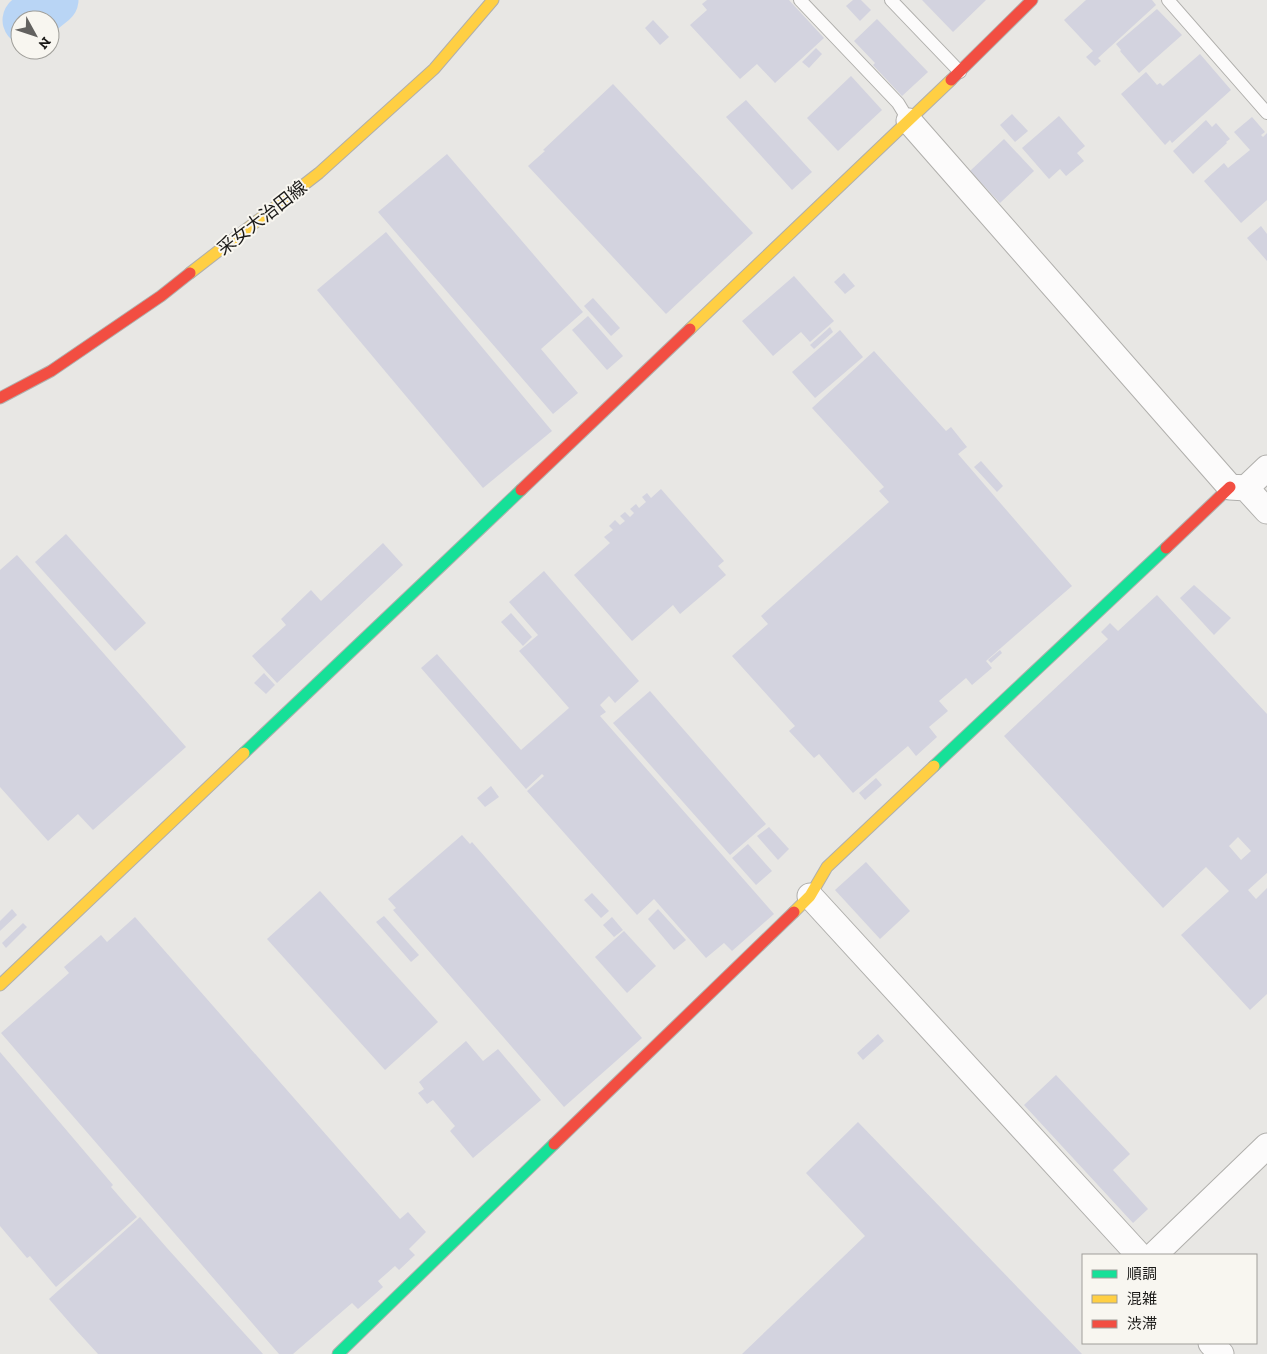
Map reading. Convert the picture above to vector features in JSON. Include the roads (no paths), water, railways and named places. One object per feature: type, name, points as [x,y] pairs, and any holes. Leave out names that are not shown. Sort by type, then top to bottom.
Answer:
[{"type":"street","name":"采女大治田線","points":[[0,398],[51,372],[161,296],[319,173],[434,69],[493,0]]},
{"type":"street","points":[[0,985],[909,121],[1032,0]]},
{"type":"street","points":[[909,121],[1238,487],[1267,511]]},
{"type":"street","points":[[338,1354],[810,896],[827,868],[1238,487],[1267,468]]},
{"type":"street","points":[[810,896],[1138,1254]]},
{"type":"street","points":[[1155,1254],[1267,1146]]},
{"type":"street","points":[[1212,1344],[1221,1354]]},
{"type":"lane","points":[[800,0],[898,103],[909,121]]},
{"type":"lane","points":[[891,0],[960,72]]},
{"type":"lane","points":[[1168,0],[1267,113]]},
{"type":"waterway","points":[[40,10],[53,0]]}]
